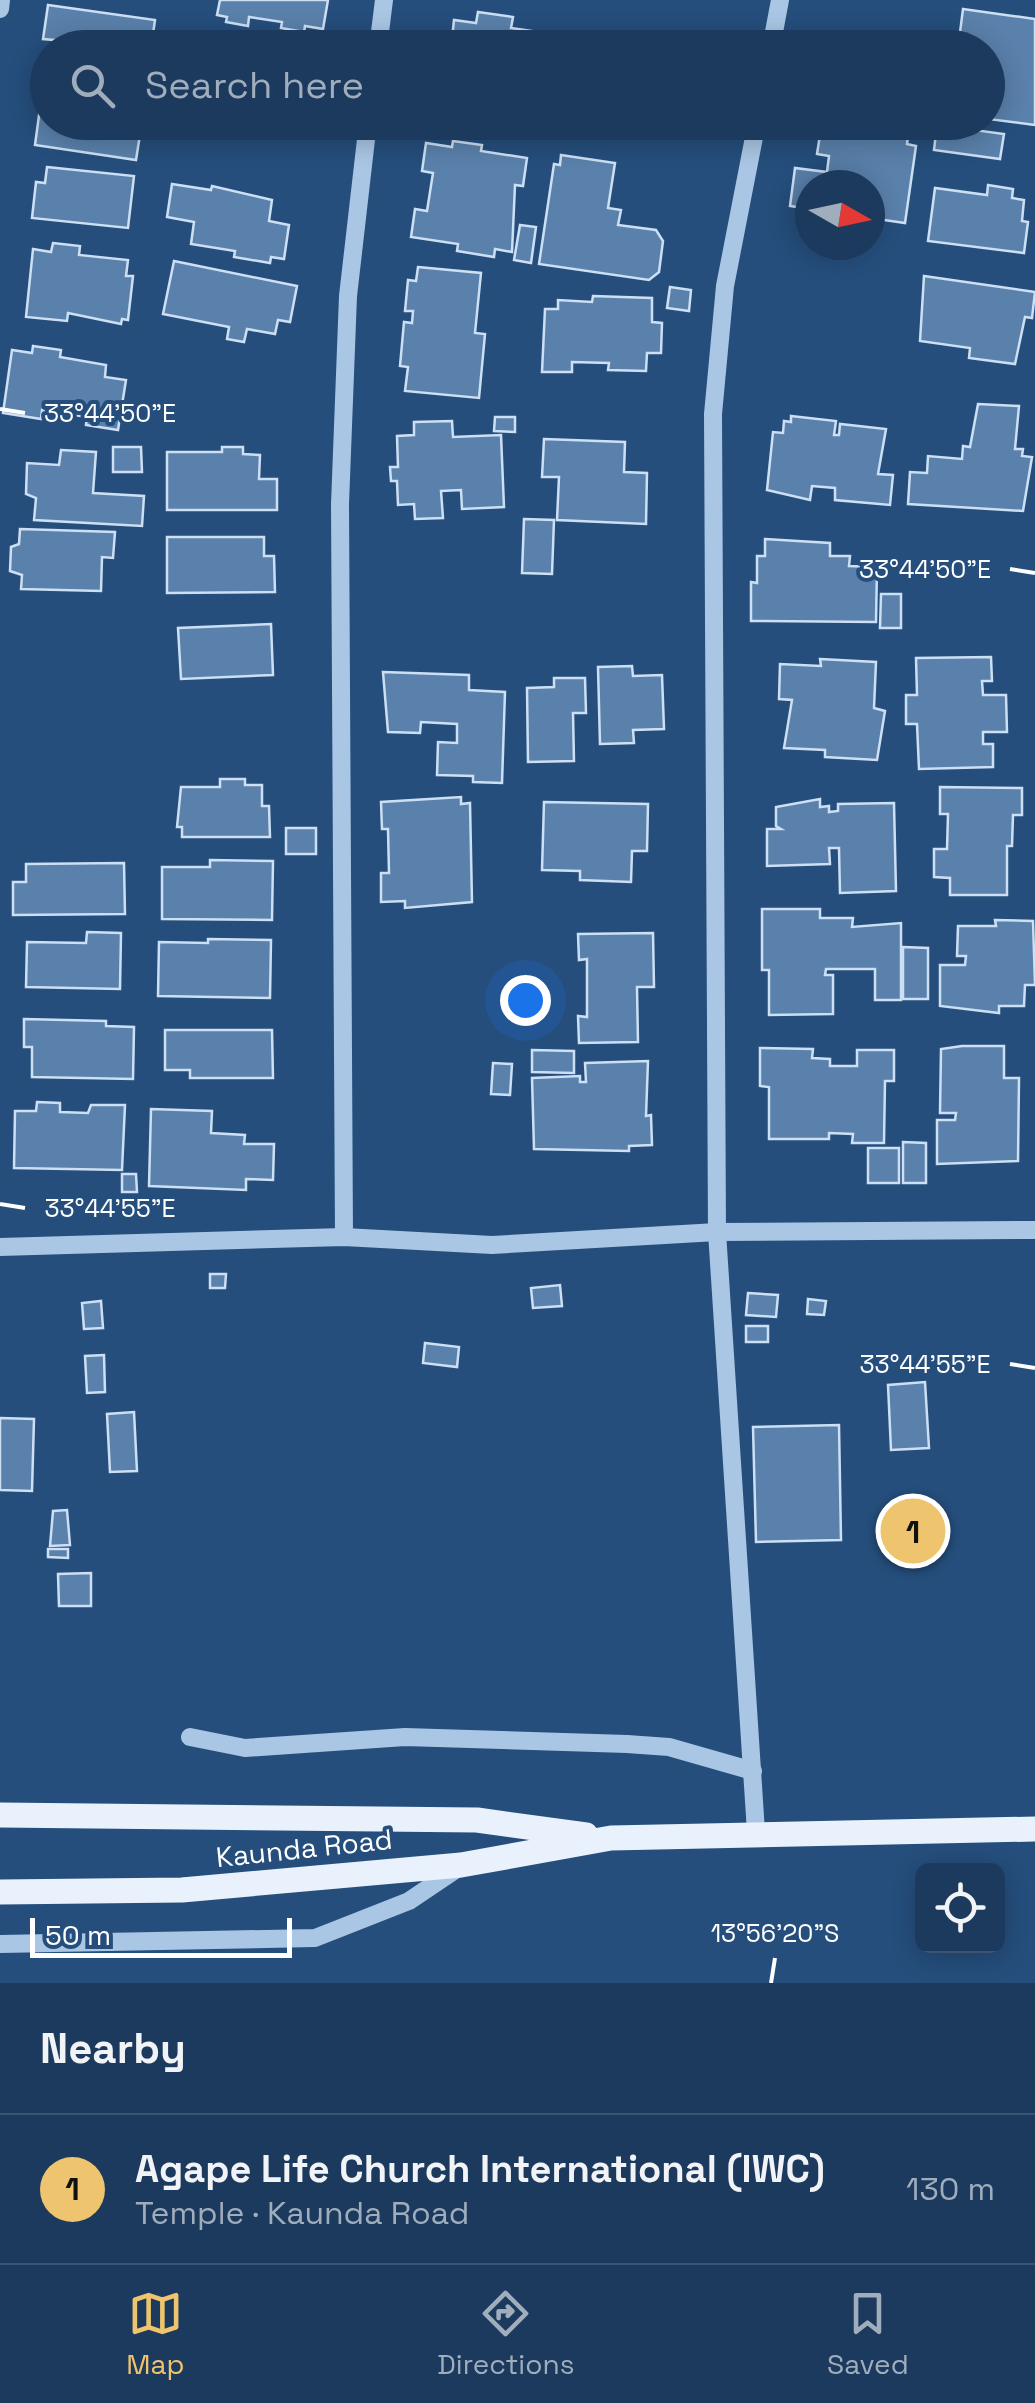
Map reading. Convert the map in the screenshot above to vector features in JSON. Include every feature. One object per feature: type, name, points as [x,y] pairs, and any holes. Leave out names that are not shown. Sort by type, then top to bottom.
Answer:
[{"type":"main road","name":"Kaunda Road","points":[[0,1815],[477,1820],[611,1838]]},
{"type":"main road","name":"Kaunda Road","points":[[0,1892],[182,1890],[461,1866],[611,1838],[1035,1829]]},
{"type":"street","points":[[0,9],[1,0]]},
{"type":"street","points":[[380,30],[384,0]]},
{"type":"street","points":[[774,30],[780,0]]},
{"type":"street","points":[[344,1237],[340,504],[348,296],[366,140]]},
{"type":"street","points":[[753,140],[725,286],[713,414],[717,1232],[756,1832]]},
{"type":"street","points":[[0,1247],[344,1237],[492,1245],[717,1232],[1035,1230]]},
{"type":"street","points":[[190,1737],[245,1748],[405,1737],[627,1744],[669,1747],[753,1771]]},
{"type":"street","points":[[0,1944],[315,1938],[409,1901],[461,1866]]},
{"type":"building","points":[[220,0],[328,0],[323,29],[305,26],[304,30],[292,30],[281,28],[282,22],[249,17],[248,26],[226,22],[227,17],[217,15]]},
{"type":"building","points":[[48,5],[155,20],[154,30],[44,30]]},
{"type":"building","points":[[963,9],[1035,19],[1035,125],[1005,121],[1005,30],[960,30]]},
{"type":"building","points":[[478,12],[513,17],[511,28],[525,30],[453,30],[454,20],[476,23]]},
{"type":"building","points":[[36,140],[139,140],[136,160],[35,145]]},
{"type":"building","points":[[819,140],[908,140],[907,144],[916,146],[905,223],[885,220],[885,170],[827,170],[829,156],[817,154]]},
{"type":"building","points":[[935,140],[1003,140],[1000,159],[934,150]]},
{"type":"building","points":[[453,141],[482,145],[481,151],[527,158],[523,186],[515,185],[512,252],[495,249],[494,257],[457,251],[458,244],[411,237],[415,209],[427,211],[433,173],[422,171],[426,143],[452,147]]},
{"type":"building","points":[[561,155],[615,163],[608,208],[621,210],[618,225],[656,230],[663,241],[659,272],[649,280],[539,264],[554,164],[560,165]]},
{"type":"building","points":[[47,167],[134,176],[128,228],[32,218],[36,182],[45,183]]},
{"type":"building","points":[[795,168],[811,170],[795,170],[795,207],[790,206]]},
{"type":"building","points":[[172,184],[211,190],[212,186],[272,200],[269,221],[289,225],[284,259],[271,257],[270,263],[234,257],[235,251],[191,244],[194,222],[167,217]]},
{"type":"building","points":[[988,185],[1013,189],[1012,198],[1024,200],[1022,221],[1028,222],[1024,253],[928,241],[935,188],[987,195]]},
{"type":"building","points":[[520,225],[536,227],[531,263],[514,260]]},
{"type":"building","points":[[53,243],[80,246],[79,255],[128,260],[126,276],[133,276],[128,320],[122,319],[121,324],[68,313],[67,321],[26,317],[33,249],[51,252]]},
{"type":"building","points":[[174,261],[297,286],[290,322],[278,320],[275,334],[247,329],[244,342],[227,339],[229,327],[163,314]]},
{"type":"building","points":[[418,267],[481,273],[475,333],[485,334],[479,398],[405,391],[408,367],[400,366],[404,322],[412,323],[413,311],[405,311],[408,280],[416,281]]},
{"type":"building","points":[[924,276],[1035,292],[1032,318],[1025,317],[1015,364],[969,358],[970,348],[920,341]]},
{"type":"building","points":[[670,287],[691,290],[689,311],[667,308]]},
{"type":"building","points":[[593,296],[652,298],[652,322],[662,323],[661,353],[647,353],[646,371],[608,370],[609,363],[572,362],[572,372],[542,372],[545,309],[558,309],[558,300],[592,302]]},
{"type":"building","points":[[33,346],[61,350],[60,357],[106,365],[105,377],[126,380],[118,430],[86,425],[87,417],[42,410],[41,419],[3,413],[12,350],[32,353]]},
{"type":"building","points":[[978,404],[1019,406],[1015,449],[1023,449],[1022,456],[1032,457],[1023,511],[908,504],[910,472],[927,473],[928,456],[962,459],[963,446],[970,447]]},
{"type":"building","points":[[791,416],[836,421],[834,435],[839,435],[840,424],[886,429],[878,474],[893,475],[890,505],[835,500],[835,488],[812,486],[810,500],[767,490],[773,432],[783,433],[784,421],[791,422]]},
{"type":"building","points":[[495,417],[515,417],[515,432],[494,431]]},
{"type":"building","points":[[452,421],[453,437],[501,435],[504,507],[462,509],[461,490],[441,491],[443,518],[415,519],[414,504],[398,505],[397,481],[391,481],[390,467],[398,467],[397,436],[414,435],[414,422]]},
{"type":"building","points":[[544,439],[625,442],[624,472],[647,473],[646,524],[557,520],[559,477],[542,477]]},
{"type":"building","points":[[113,447],[141,447],[142,472],[113,472]]},
{"type":"building","points":[[222,447],[243,447],[243,454],[260,455],[259,479],[277,479],[277,510],[167,510],[167,452],[222,452]]},
{"type":"building","points":[[61,450],[96,452],[93,493],[144,496],[142,526],[34,520],[36,498],[26,494],[27,463],[59,465]]},
{"type":"building","points":[[524,519],[554,520],[552,574],[522,573]]},
{"type":"building","points":[[20,529],[115,532],[113,558],[102,557],[101,591],[21,589],[22,575],[10,571],[11,547],[19,544]]},
{"type":"building","points":[[167,537],[264,537],[264,556],[274,556],[275,592],[167,593]]},
{"type":"building","points":[[765,539],[830,543],[830,556],[850,556],[849,566],[877,567],[876,622],[751,621],[751,582],[757,583],[757,556],[765,556]]},
{"type":"building","points":[[881,594],[901,594],[901,628],[880,628]]},
{"type":"building","points":[[271,624],[273,675],[181,679],[178,628]]},
{"type":"building","points":[[991,657],[992,681],[982,681],[983,695],[1006,695],[1007,732],[983,732],[983,744],[993,744],[993,767],[919,769],[917,724],[906,724],[906,695],[917,695],[916,658]]},
{"type":"building","points":[[820,659],[876,662],[874,708],[885,711],[877,760],[825,757],[825,750],[784,748],[792,700],[779,699],[780,664],[821,666]]},
{"type":"building","points":[[632,666],[633,676],[662,675],[664,729],[633,730],[634,743],[600,744],[598,667]]},
{"type":"building","points":[[383,672],[469,675],[469,690],[505,692],[502,783],[473,782],[473,776],[437,775],[438,742],[457,743],[457,724],[421,722],[420,733],[388,732]]},
{"type":"building","points":[[554,678],[585,678],[586,713],[573,713],[574,761],[528,762],[527,688],[554,687]]},
{"type":"building","points":[[220,779],[245,779],[245,785],[262,785],[262,806],[269,806],[270,837],[182,837],[182,827],[177,827],[181,787],[220,787]]},
{"type":"building","points":[[940,787],[1022,788],[1022,815],[1013,815],[1012,846],[1007,846],[1007,895],[950,895],[950,878],[934,877],[934,849],[947,849],[948,814],[940,814]]},
{"type":"building","points":[[461,797],[461,804],[470,803],[472,902],[405,908],[405,901],[381,902],[381,873],[389,873],[388,829],[382,829],[381,802]]},
{"type":"building","points":[[820,799],[820,807],[829,806],[829,812],[838,811],[838,804],[894,803],[896,891],[840,893],[839,848],[829,848],[830,864],[767,866],[767,829],[781,829],[776,826],[776,807]]},
{"type":"building","points":[[544,802],[648,804],[647,851],[632,851],[631,882],[580,880],[580,871],[542,870]]},
{"type":"building","points":[[286,828],[316,828],[316,854],[286,854]]},
{"type":"building","points":[[210,860],[273,861],[272,920],[162,919],[162,867],[210,867]]},
{"type":"building","points":[[124,863],[125,914],[13,915],[13,882],[26,882],[26,864]]},
{"type":"building","points":[[762,909],[820,909],[820,918],[853,918],[852,927],[901,923],[901,1000],[875,1000],[875,969],[826,969],[825,975],[833,975],[833,1014],[769,1015],[769,970],[762,970]]},
{"type":"building","points":[[995,920],[1033,921],[1035,985],[1025,985],[1024,1006],[999,1006],[999,1013],[940,1006],[940,965],[965,965],[966,956],[957,956],[958,926],[996,926]]},
{"type":"building","points":[[87,932],[121,933],[120,989],[26,987],[27,942],[86,943]]},
{"type":"building","points":[[653,933],[654,987],[637,987],[638,1042],[579,1043],[578,1016],[587,1017],[587,959],[579,960],[578,934]]},
{"type":"building","points":[[208,939],[271,940],[270,998],[158,996],[159,942],[208,943]]},
{"type":"building","points":[[903,947],[928,948],[928,999],[903,999]]},
{"type":"building","points":[[24,1019],[106,1021],[106,1026],[134,1027],[133,1079],[32,1077],[32,1047],[24,1047]]},
{"type":"building","points":[[165,1030],[272,1030],[273,1078],[190,1078],[190,1070],[165,1070]]},
{"type":"building","points":[[1004,1046],[1004,1078],[1019,1078],[1018,1161],[937,1164],[937,1120],[955,1120],[956,1113],[940,1113],[941,1049]]},
{"type":"building","points":[[760,1048],[813,1049],[812,1058],[830,1059],[830,1066],[857,1066],[857,1050],[894,1050],[894,1081],[885,1081],[884,1143],[852,1143],[853,1134],[829,1133],[829,1139],[769,1139],[769,1087],[760,1086]]},
{"type":"building","points":[[532,1050],[574,1051],[574,1073],[532,1072]]},
{"type":"building","points":[[648,1061],[646,1116],[651,1115],[652,1145],[629,1146],[629,1151],[534,1149],[532,1078],[580,1076],[580,1082],[586,1082],[585,1063]]},
{"type":"building","points":[[493,1063],[512,1064],[510,1095],[491,1094]]},
{"type":"building","points":[[37,1102],[60,1103],[60,1112],[88,1113],[91,1105],[125,1105],[122,1170],[14,1168],[15,1111],[36,1111]]},
{"type":"building","points":[[151,1109],[212,1111],[211,1133],[245,1135],[244,1144],[274,1144],[273,1180],[246,1179],[246,1190],[149,1186]]},
{"type":"building","points":[[903,1142],[926,1143],[926,1183],[903,1183]]},
{"type":"building","points":[[868,1148],[899,1148],[899,1183],[868,1183]]},
{"type":"building","points":[[122,1174],[136,1174],[137,1192],[122,1192]]},
{"type":"building","points":[[210,1274],[226,1274],[225,1288],[210,1288]]},
{"type":"building","points":[[560,1285],[562,1306],[533,1308],[531,1288]]},
{"type":"building","points":[[748,1293],[778,1295],[776,1317],[746,1315]]},
{"type":"building","points":[[808,1299],[826,1301],[824,1315],[807,1314]]},
{"type":"building","points":[[101,1301],[103,1328],[84,1329],[82,1303]]},
{"type":"building","points":[[746,1326],[768,1326],[768,1342],[746,1342]]},
{"type":"building","points":[[425,1343],[459,1347],[457,1367],[423,1363]]},
{"type":"building","points":[[104,1355],[105,1392],[87,1393],[85,1356]]},
{"type":"building","points":[[925,1382],[929,1448],[891,1450],[888,1385]]},
{"type":"building","points":[[134,1412],[137,1471],[110,1472],[107,1414]]},
{"type":"building","points":[[0,1418],[34,1419],[32,1491],[0,1490]]},
{"type":"building","points":[[839,1425],[841,1540],[756,1542],[753,1427]]},
{"type":"building","points":[[67,1510],[70,1545],[50,1546],[53,1511]]},
{"type":"building","points":[[48,1549],[68,1549],[68,1558],[48,1557]]},
{"type":"building","points":[[91,1573],[91,1606],[59,1606],[58,1574]]},
{"type":"place","name":"Agape Life Church International (IWC)","points":[[913,1531]]}]
